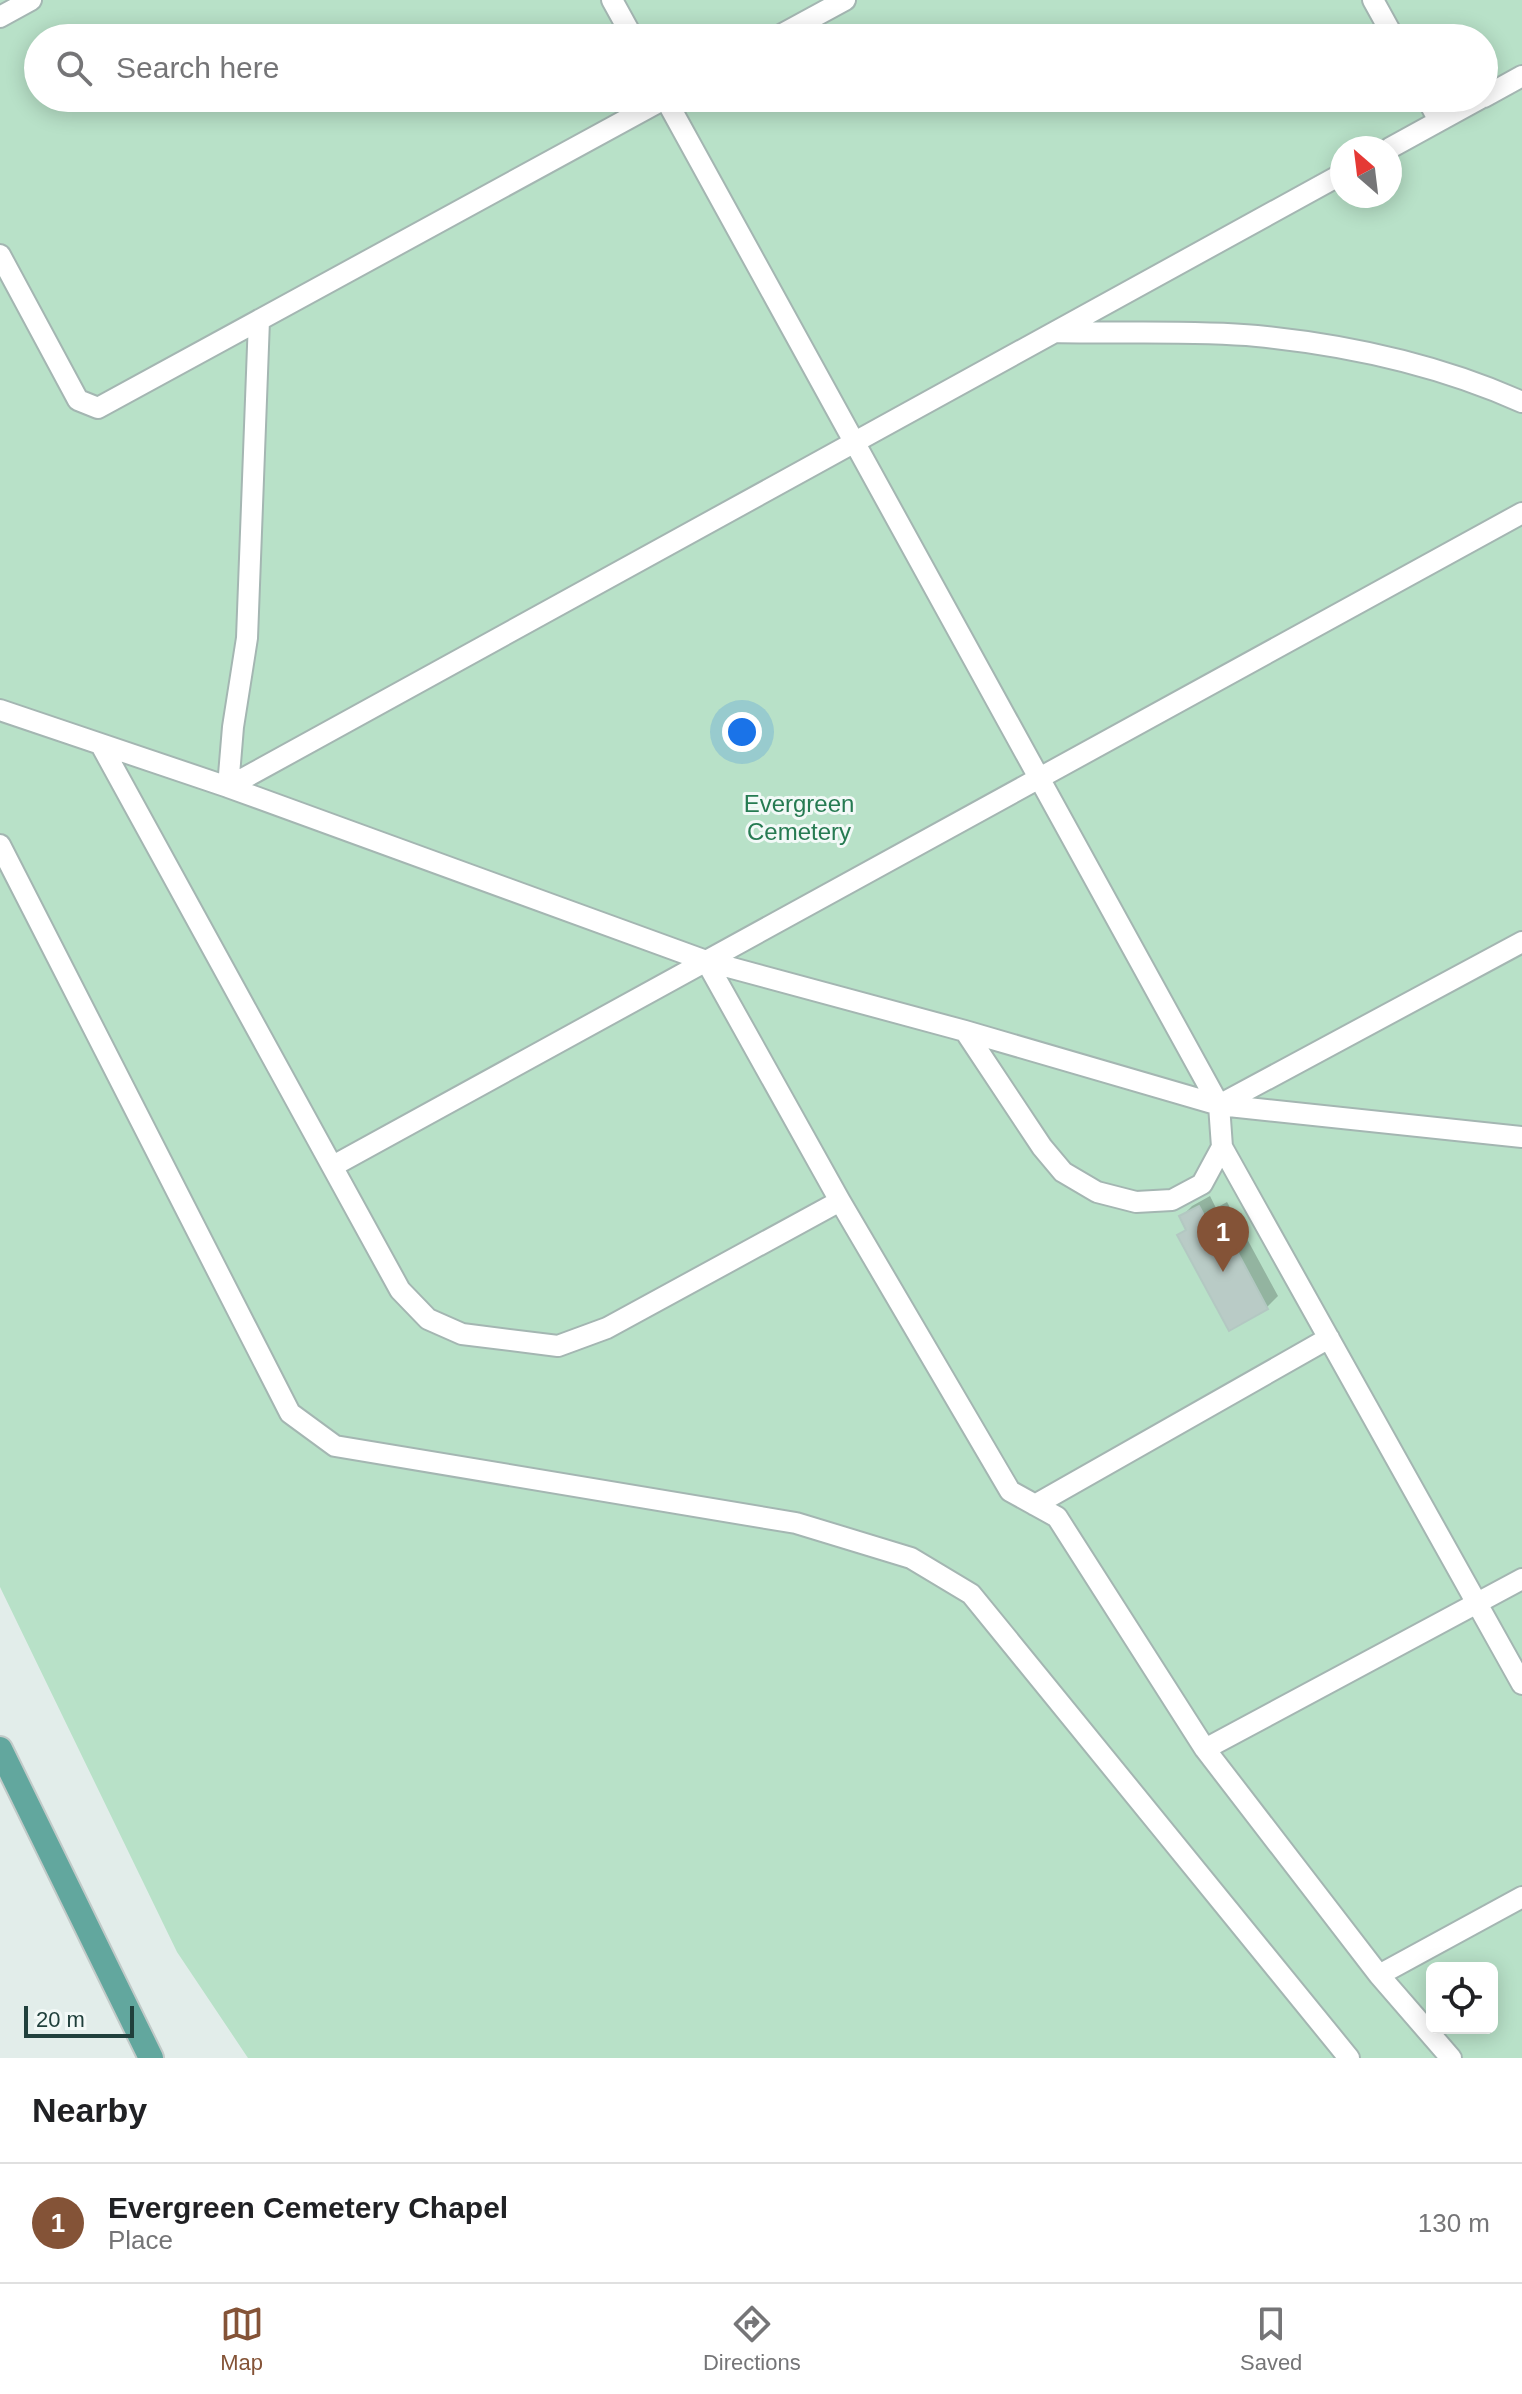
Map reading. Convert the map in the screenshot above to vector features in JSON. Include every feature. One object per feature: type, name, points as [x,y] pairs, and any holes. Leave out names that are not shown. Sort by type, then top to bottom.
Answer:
[{"type":"main road","points":[[0,1749],[151,2058]]},
{"type":"lane","points":[[0,17],[31,0]]},
{"type":"lane","points":[[612,0],[625,24]]},
{"type":"lane","points":[[801,24],[845,0]]},
{"type":"lane","points":[[1373,0],[1386,24]]},
{"type":"lane","points":[[1498,89],[1522,76]]},
{"type":"lane","points":[[0,255],[78,400],[98,408],[639,112]]},
{"type":"lane","points":[[673,112],[1219,1105],[1222,1147],[1522,1684]]},
{"type":"lane","points":[[1434,112],[1439,121]]},
{"type":"lane","points":[[1402,141],[1456,112]]},
{"type":"lane","points":[[228,787],[1330,181]]},
{"type":"lane","points":[[228,787],[233,727],[247,638],[259,320]]},
{"type":"lane","points":[[1053,332],[1255,336],[1345,348],[1412,362],[1472,380],[1522,402]]},
{"type":"lane","points":[[333,1166],[1522,513]]},
{"type":"lane","points":[[0,710],[228,787],[706,961],[965,1031],[1219,1105],[1522,1137]]},
{"type":"lane","points":[[101,745],[400,1290],[428,1319],[462,1334],[558,1346],[607,1328],[840,1201]]},
{"type":"lane","points":[[0,845],[290,1413],[335,1446],[796,1523],[911,1558],[971,1594],[1349,2058]]},
{"type":"lane","points":[[1219,1105],[1522,942]]},
{"type":"lane","points":[[706,961],[840,1201],[1010,1491],[1057,1517],[1205,1749],[1379,1975],[1451,2058]]},
{"type":"lane","points":[[965,1031],[1042,1147],[1063,1172],[1097,1192],[1136,1202],[1172,1200],[1202,1184],[1222,1147]]},
{"type":"lane","points":[[1035,1505],[1329,1338]]},
{"type":"lane","points":[[1205,1749],[1522,1579]]},
{"type":"lane","points":[[1379,1975],[1522,1897]]},
{"type":"green space","name":"Evergreen Cemetery","points":[[0,0],[1522,0],[1522,2058],[1340,2058],[1137,1817],[1336,2058],[248,2058],[177,1952],[0,1587]]},
{"type":"building","points":[[1199,1206],[1205,1217],[1216,1212],[1268,1309],[1229,1331],[1177,1235],[1186,1230],[1179,1216]]},
{"type":"place","name":"Evergreen Cemetery Chapel","points":[[1223,1272]]}]
